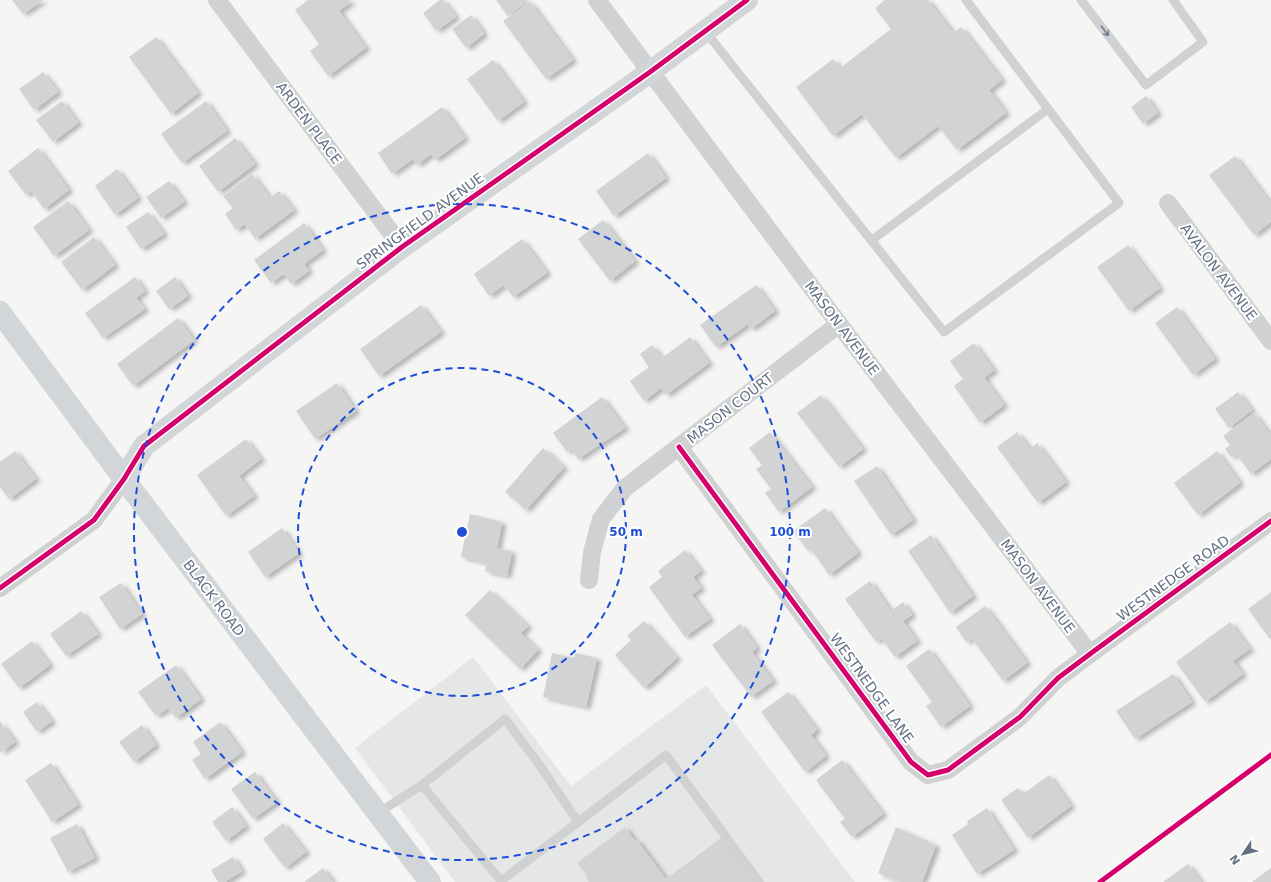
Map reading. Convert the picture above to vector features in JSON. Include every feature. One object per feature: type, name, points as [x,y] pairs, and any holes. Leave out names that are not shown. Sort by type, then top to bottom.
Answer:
[{"type":"street","name":"ARDEN PLACE","points":[[217,0],[402,247]]},
{"type":"street","name":"MASON AVENUE","points":[[597,0],[839,324],[1090,654]]},
{"type":"street","name":"SPRINGFIELD AVENUE","points":[[124,479],[144,446],[402,247],[650,72],[747,0]]},
{"type":"street","name":"AVALON AVENUE","points":[[1168,203],[1271,341]]},
{"type":"street","name":"BLACK ROAD","points":[[0,312],[124,479],[430,882]]},
{"type":"street","name":"MASON COURT","points":[[589,580],[592,552],[601,519],[625,488],[839,324]]},
{"type":"street","name":"WESTNEDGE LANE","points":[[679,447],[911,762],[928,775],[948,770],[1020,717],[1058,678],[1090,654]]},
{"type":"street","points":[[0,588],[94,520],[124,479]]},
{"type":"street","name":"WESTNEDGE ROAD","points":[[1090,654],[1271,521]]},
{"type":"lane","points":[[705,31],[944,332],[1119,202],[966,0]]},
{"type":"lane","points":[[1082,0],[1146,85],[1203,42],[1173,0]]},
{"type":"lane","points":[[872,240],[1048,109]]},
{"type":"lane","points":[[378,813],[422,785],[505,719],[541,767],[578,822]]},
{"type":"lane","points":[[422,785],[501,882],[666,755],[758,882]]},
{"type":"shaded area","points":[[473,657],[571,786],[706,685],[855,882],[455,882],[355,748]]},
{"type":"building","points":[[12,0],[43,0],[23,14]]},
{"type":"building","points":[[308,0],[349,0],[351,2],[339,11],[366,48],[328,76],[310,51],[319,44],[295,10]]},
{"type":"building","points":[[440,0],[443,0],[456,17],[436,31],[423,13]]},
{"type":"building","points":[[496,0],[529,0],[508,16]]},
{"type":"building","points":[[885,0],[928,0],[953,33],[961,27],[1002,80],[989,90],[1006,113],[957,150],[938,126],[896,158],[862,114],[833,136],[796,87],[833,59],[840,68],[891,29],[875,8]]},
{"type":"building","points":[[530,2],[573,60],[546,79],[503,21]]},
{"type":"building","points":[[471,15],[484,34],[466,48],[452,29]]},
{"type":"building","points":[[156,37],[198,93],[171,114],[129,57]]},
{"type":"building","points":[[493,60],[524,102],[498,121],[467,79]]},
{"type":"building","points":[[43,72],[58,92],[34,110],[19,89]]},
{"type":"building","points":[[1146,96],[1158,113],[1143,124],[1131,107]]},
{"type":"building","points":[[62,101],[78,123],[53,142],[36,120]]},
{"type":"building","points":[[206,101],[227,131],[182,163],[161,134]]},
{"type":"building","points":[[442,107],[465,138],[435,160],[431,154],[417,165],[413,159],[392,174],[378,153]]},
{"type":"building","points":[[235,138],[255,164],[218,192],[199,166]]},
{"type":"building","points":[[38,148],[69,190],[44,209],[31,191],[26,195],[8,171]]},
{"type":"building","points":[[648,153],[666,178],[614,216],[596,191]]},
{"type":"building","points":[[1235,156],[1271,204],[1271,222],[1254,235],[1209,175]]},
{"type":"building","points":[[117,169],[138,198],[115,215],[95,186]]},
{"type":"building","points":[[252,174],[270,198],[279,191],[294,210],[255,239],[245,224],[236,230],[225,214],[233,208],[223,196]]},
{"type":"building","points":[[169,181],[184,202],[161,218],[146,197]]},
{"type":"building","points":[[68,201],[89,230],[54,256],[33,227]]},
{"type":"building","points":[[148,212],[164,234],[141,249],[126,227]]},
{"type":"building","points":[[603,220],[635,261],[610,281],[578,239]]},
{"type":"building","points":[[304,223],[323,250],[304,264],[309,271],[291,284],[284,274],[271,283],[254,260]]},
{"type":"building","points":[[94,237],[115,265],[82,290],[61,262]]},
{"type":"building","points":[[522,239],[547,273],[513,297],[504,285],[489,296],[474,274]]},
{"type":"building","points":[[1128,245],[1160,288],[1129,311],[1097,267]]},
{"type":"building","points":[[135,277],[145,291],[136,298],[145,309],[103,338],[85,313]]},
{"type":"building","points":[[175,277],[188,296],[169,309],[156,291]]},
{"type":"building","points":[[756,285],[775,311],[751,329],[748,324],[716,347],[700,325]]},
{"type":"building","points":[[421,305],[441,332],[379,376],[360,349]]},
{"type":"building","points":[[1177,307],[1215,359],[1193,375],[1155,323]]},
{"type":"building","points":[[178,318],[194,340],[133,386],[117,364]]},
{"type":"building","points":[[690,337],[709,363],[666,395],[661,388],[644,401],[630,381],[649,367],[640,354],[652,345],[662,358]]},
{"type":"building","points":[[974,343],[994,370],[984,378],[1004,405],[980,423],[954,386],[963,379],[950,361]]},
{"type":"building","points":[[337,383],[356,411],[315,439],[296,411]]},
{"type":"building","points":[[1238,392],[1252,410],[1229,428],[1215,409]]},
{"type":"building","points":[[821,395],[863,449],[839,467],[797,413]]},
{"type":"building","points":[[602,397],[625,428],[578,459],[571,449],[567,452],[553,433]]},
{"type":"building","points":[[1254,413],[1271,436],[1271,459],[1251,474],[1236,454],[1231,457],[1225,449],[1230,445],[1223,436]]},
{"type":"building","points":[[770,432],[812,487],[779,512],[765,493],[771,489],[756,469],[762,465],[749,448]]},
{"type":"building","points":[[1017,432],[1030,449],[1037,443],[1066,482],[1038,503],[997,447]]},
{"type":"building","points":[[246,439],[261,459],[239,476],[254,496],[226,516],[197,475]]},
{"type":"building","points":[[543,448],[564,467],[526,510],[505,492]]},
{"type":"building","points":[[15,451],[36,479],[9,499],[0,487],[0,462]]},
{"type":"building","points":[[1217,451],[1240,483],[1198,515],[1174,483]]},
{"type":"building","points":[[877,466],[913,520],[891,535],[854,481]]},
{"type":"building","points":[[825,508],[858,553],[829,575],[811,549],[808,551],[793,531]]},
{"type":"building","points":[[470,514],[502,522],[497,548],[512,551],[507,576],[485,571],[487,563],[461,557]]},
{"type":"building","points":[[282,528],[299,553],[265,577],[248,552]]},
{"type":"building","points":[[931,535],[973,596],[950,613],[908,551]]},
{"type":"building","points":[[685,550],[701,571],[693,577],[701,588],[692,595],[710,619],[685,637],[649,587],[662,577],[658,571]]},
{"type":"building","points":[[870,581],[891,611],[903,602],[912,615],[903,621],[917,641],[895,657],[881,638],[876,642],[845,599]]},
{"type":"building","points":[[121,583],[142,614],[120,629],[99,597]]},
{"type":"building","points":[[490,590],[528,626],[521,633],[538,650],[520,669],[465,615]]},
{"type":"building","points":[[1271,592],[1271,638],[1270,639],[1248,609]]},
{"type":"building","points":[[985,606],[1027,663],[1003,681],[972,639],[966,642],[956,627]]},
{"type":"building","points":[[81,611],[98,634],[66,656],[50,634]]},
{"type":"building","points":[[644,621],[677,658],[644,688],[615,655],[631,640],[627,636]]},
{"type":"building","points":[[1230,622],[1250,649],[1233,661],[1243,674],[1205,702],[1176,662]]},
{"type":"building","points":[[740,624],[757,648],[752,652],[773,681],[751,697],[712,645]]},
{"type":"building","points":[[32,641],[50,665],[19,688],[1,664]]},
{"type":"building","points":[[929,649],[970,706],[941,727],[926,706],[932,702],[906,666]]},
{"type":"building","points":[[552,653],[574,658],[575,653],[597,658],[586,707],[543,697]]},
{"type":"building","points":[[176,665],[201,699],[176,718],[168,708],[156,716],[138,692]]},
{"type":"building","points":[[1173,674],[1192,702],[1135,739],[1116,711]]},
{"type":"building","points":[[788,692],[817,730],[811,735],[826,756],[805,772],[761,712]]},
{"type":"building","points":[[37,702],[52,721],[37,732],[23,712]]},
{"type":"building","points":[[0,721],[15,742],[0,753]]},
{"type":"building","points":[[220,722],[242,752],[205,779],[192,760],[201,754],[193,742]]},
{"type":"building","points":[[142,725],[156,745],[134,762],[119,742]]},
{"type":"building","points":[[842,760],[883,814],[852,837],[840,822],[845,819],[816,780]]},
{"type":"building","points":[[51,763],[78,805],[52,822],[25,780]]},
{"type":"building","points":[[255,772],[277,802],[253,819],[231,789]]},
{"type":"building","points":[[1049,775],[1071,806],[1028,838],[1001,800],[1018,788],[1023,794]]},
{"type":"building","points":[[232,807],[246,826],[226,841],[212,822]]},
{"type":"building","points":[[987,808],[1014,850],[977,874],[952,835],[968,824],[967,821]]},
{"type":"building","points":[[283,823],[306,852],[285,868],[263,839]]},
{"type":"building","points":[[77,824],[95,858],[68,872],[50,838]]},
{"type":"building","points":[[625,827],[635,841],[637,840],[666,879],[721,838],[755,882],[589,882],[586,878],[588,876],[577,863]]},
{"type":"building","points":[[896,827],[936,845],[922,882],[900,882],[878,873]]},
{"type":"building","points":[[233,857],[242,871],[225,882],[218,882],[211,870]]},
{"type":"building","points":[[1188,864],[1201,882],[1163,882]]},
{"type":"building","points":[[323,868],[333,882],[304,882]]},
{"type":"building","points":[[1271,868],[1271,882],[1252,882]]},
{"type":"cycle path","points":[[0,588],[94,520],[124,479],[144,446],[402,247],[650,72],[747,0]]},
{"type":"cycle path","points":[[679,447],[911,762],[928,775],[948,770],[1020,717],[1058,678],[1271,521]]},
{"type":"cycle path","points":[[1100,882],[1271,755]]}]
